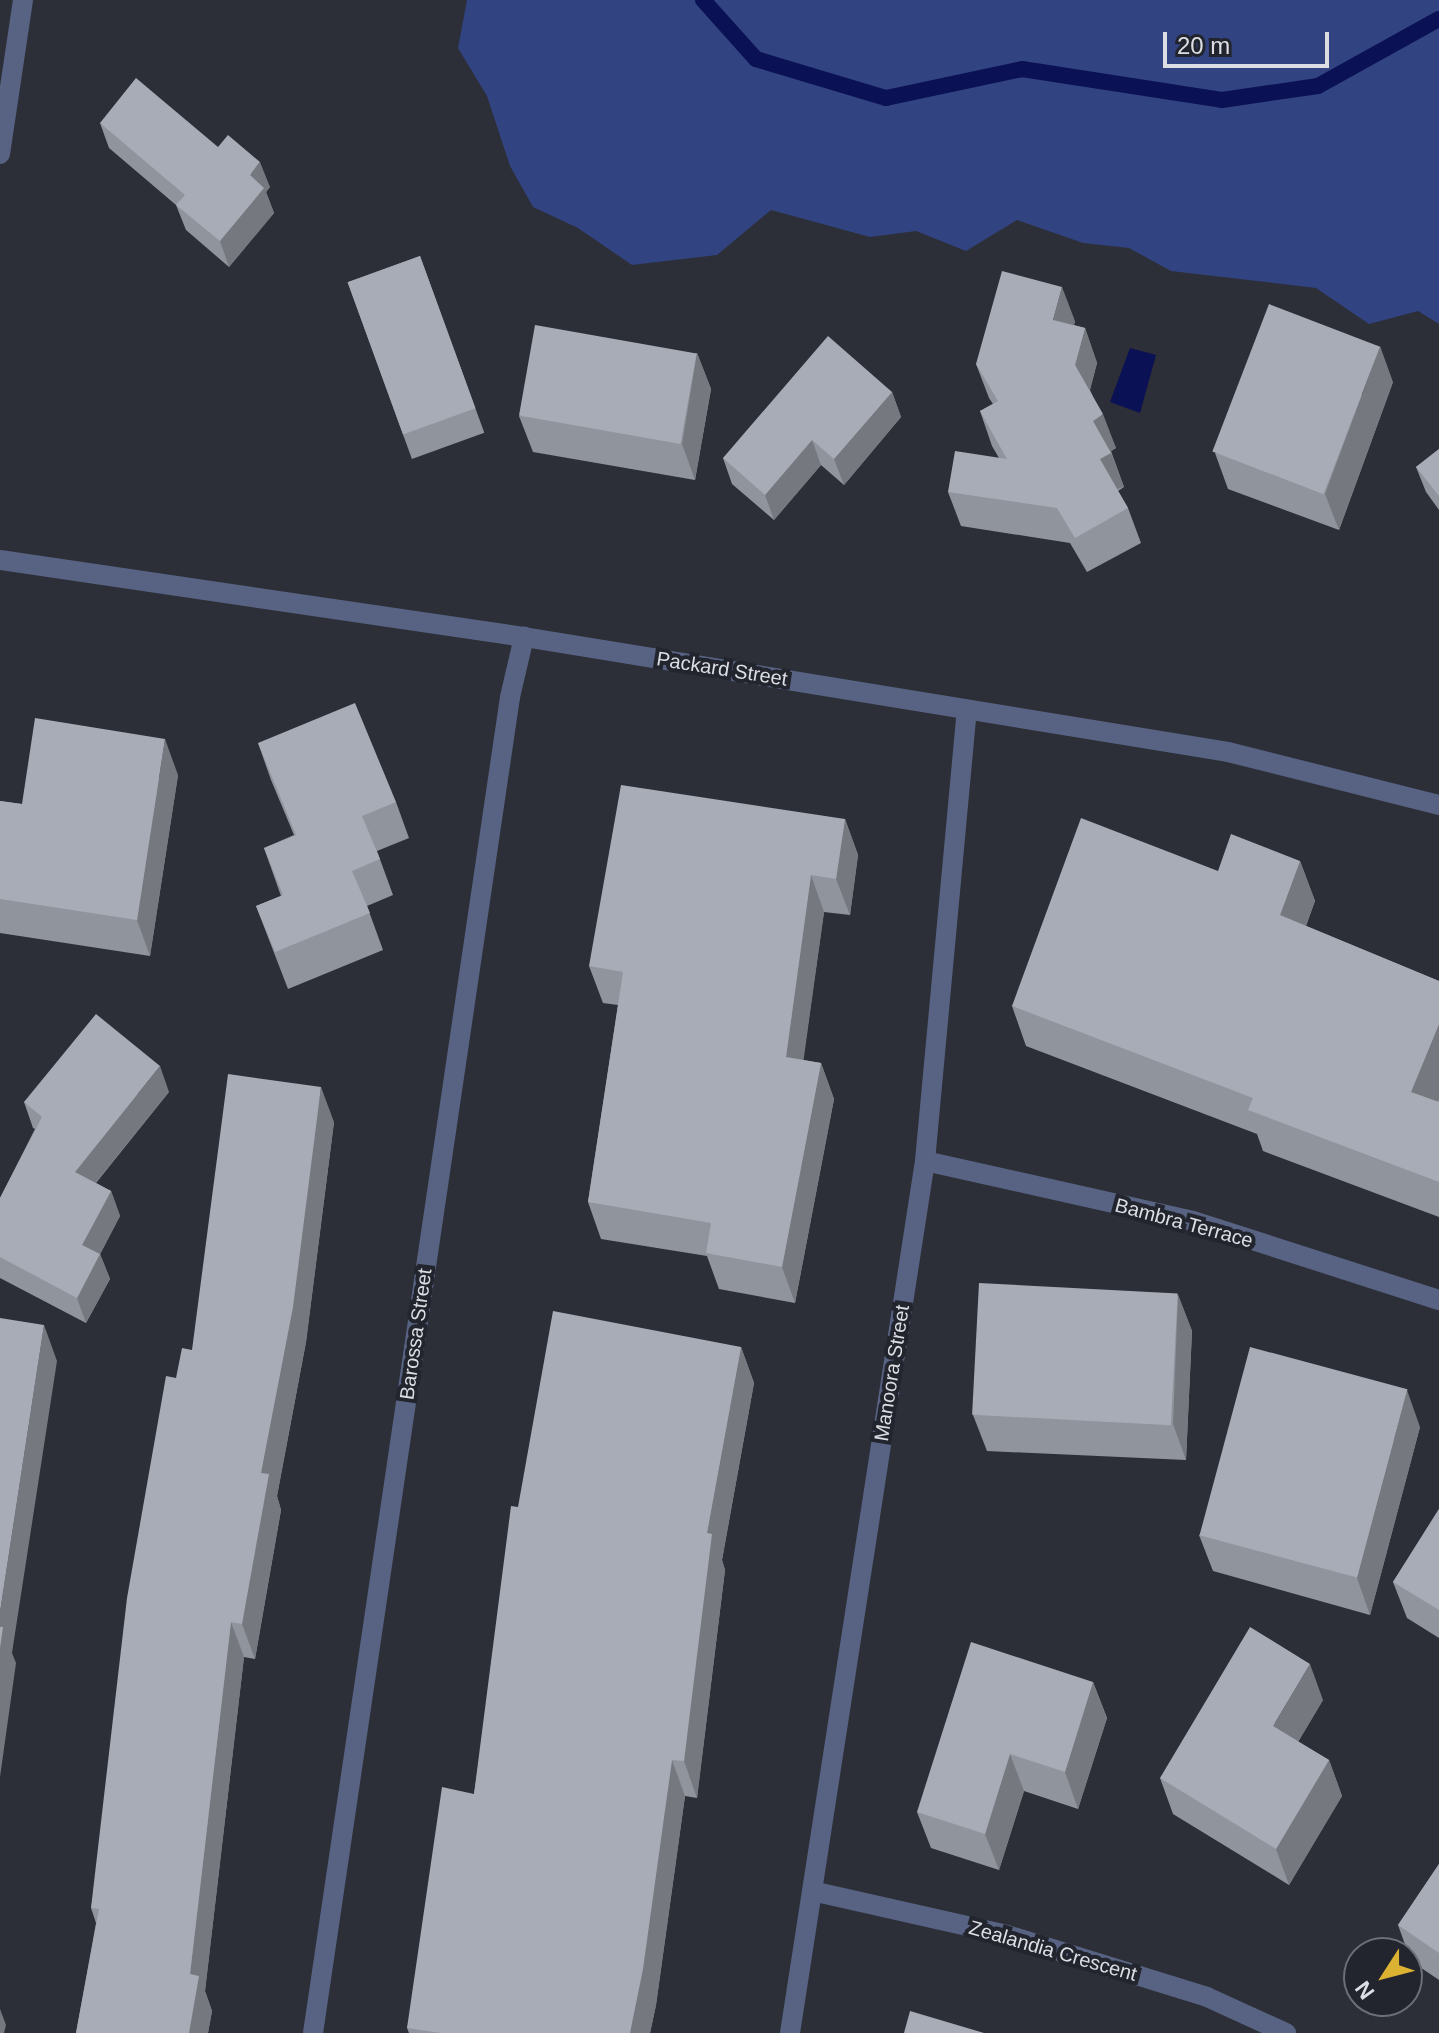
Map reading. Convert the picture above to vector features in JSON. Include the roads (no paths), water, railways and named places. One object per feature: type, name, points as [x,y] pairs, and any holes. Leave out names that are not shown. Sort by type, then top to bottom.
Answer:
[{"type":"street","points":[[0,154],[23,0]]},
{"type":"street","name":"Packard Street","points":[[0,560],[524,637],[1228,752],[1439,805]]},
{"type":"street","name":"Barossa Street","points":[[313,2033],[510,697],[524,637]]},
{"type":"street","name":"Manoora Street","points":[[790,2033],[925,1161],[967,710]]},
{"type":"street","name":"Bambra Terrace","points":[[925,1161],[1193,1221],[1439,1300]]},
{"type":"street","name":"Zealandia Crescent","points":[[812,1891],[1007,1935],[1207,1997],[1286,2033]]},
{"type":"waterway","points":[[703,0],[756,59],[886,98],[1022,69],[1222,100],[1318,86],[1439,19]]}]
